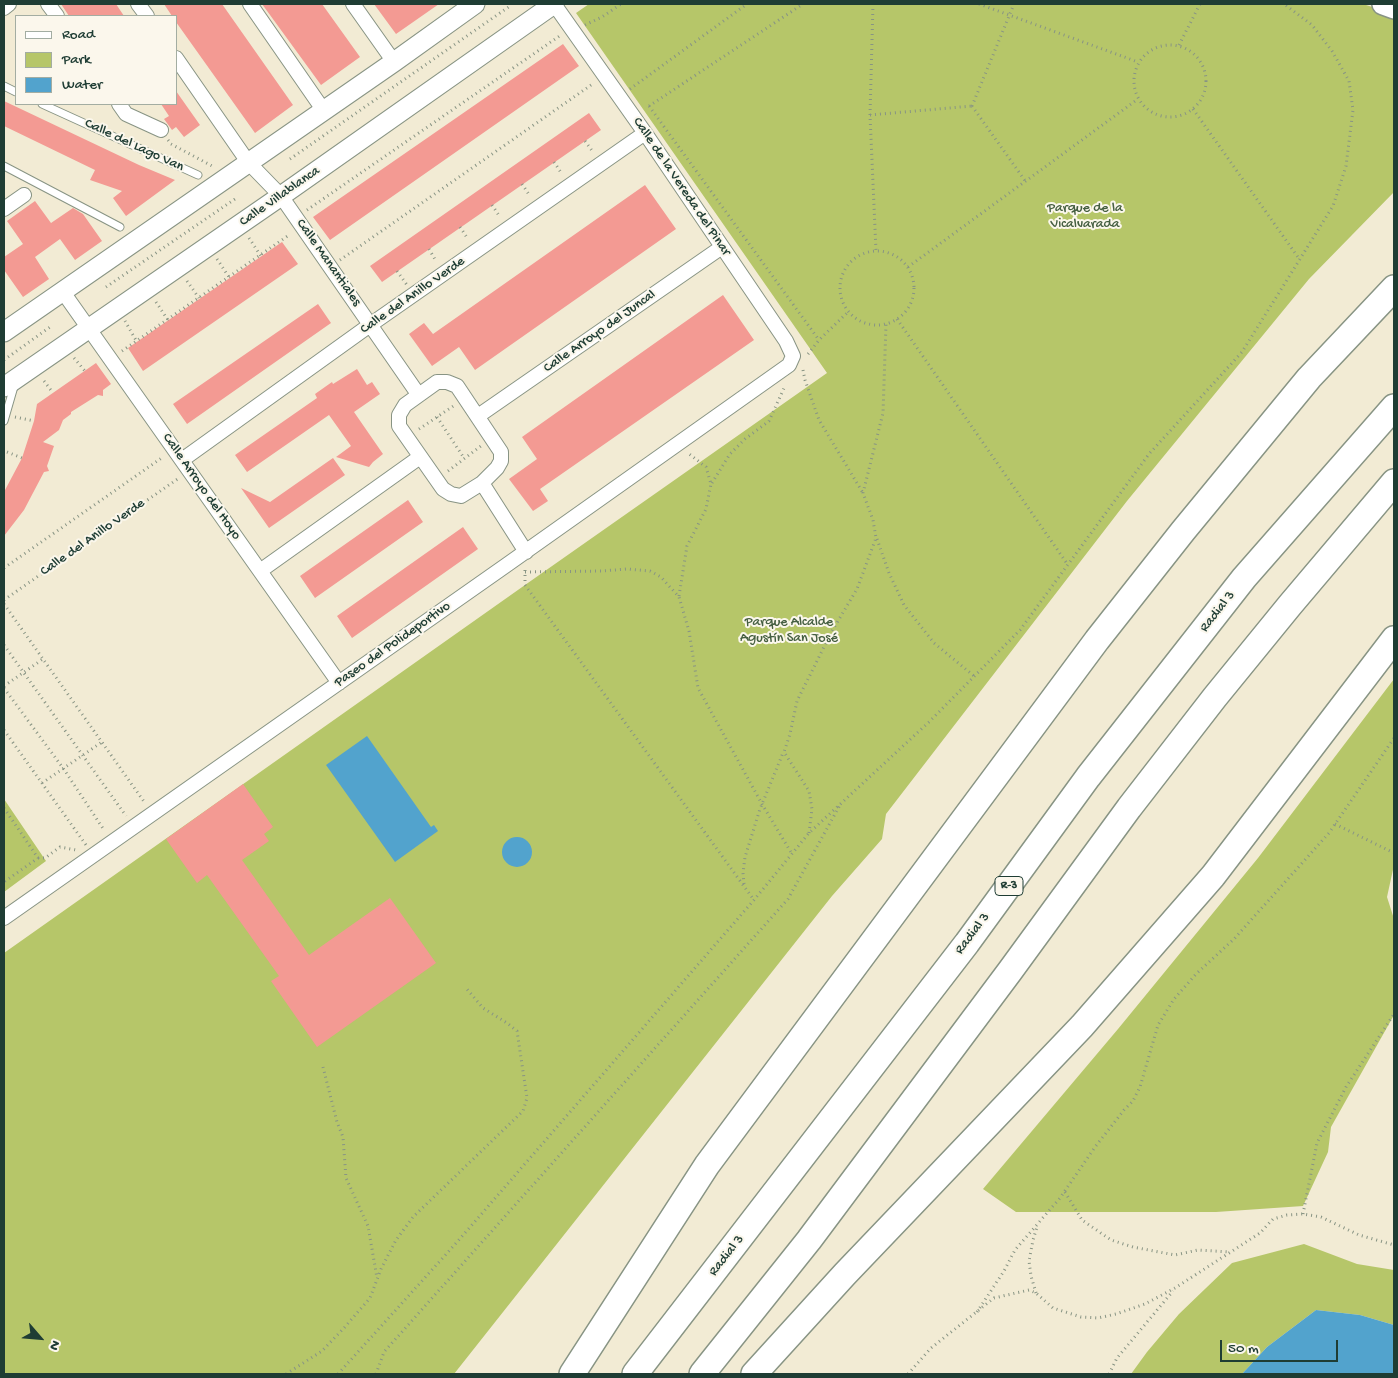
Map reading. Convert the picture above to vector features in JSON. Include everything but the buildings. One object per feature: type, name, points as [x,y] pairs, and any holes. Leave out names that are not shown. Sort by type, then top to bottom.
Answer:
[{"type":"highway","points":[[572,1374],[707,1165],[1097,640],[1183,531],[1309,378],[1394,288]]},
{"type":"highway","name":"Radial 3","points":[[635,1374],[967,943],[1088,777],[1232,593],[1394,407]]},
{"type":"highway","points":[[702,1374],[814,1232],[1129,808],[1198,719],[1290,605],[1394,482]]},
{"type":"highway","points":[[754,1374],[845,1274],[1082,1026],[1207,883],[1394,639]]},
{"type":"main road","points":[[4,332],[324,111],[475,4]]},
{"type":"main road","name":"Calle Villablanca","points":[[10,383],[554,4]]},
{"type":"main road","points":[[1383,4],[1394,8]]},
{"type":"street","points":[[4,8],[9,4]]},
{"type":"street","points":[[48,4],[56,15]]},
{"type":"street","points":[[138,4],[146,15]]},
{"type":"street","points":[[250,4],[324,111]]},
{"type":"street","points":[[353,4],[394,62]]},
{"type":"street","name":"Calle de la Vereda del Pinar","points":[[554,4],[645,133],[786,340],[793,356],[784,376]]},
{"type":"street","name":"Calle Manantiales","points":[[178,61],[248,162],[281,196],[418,394]]},
{"type":"street","points":[[120,105],[126,114],[161,130]]},
{"type":"street","name":"Calle del Anillo Verde","points":[[182,460],[370,325],[645,133]]},
{"type":"street","points":[[4,209],[24,195]]},
{"type":"street","name":"Calle Arroyo del Juncal","points":[[478,416],[722,247]]},
{"type":"street","name":"Calle Arroyo del Hoyo","points":[[63,292],[339,683]]},
{"type":"street","name":"Paseo del Polideportivo","points":[[4,918],[526,552],[784,376]]},
{"type":"street","points":[[437,382],[447,382],[457,386],[478,416],[500,452],[501,460],[497,468],[482,483],[460,496],[451,494],[443,489],[420,458],[399,426],[399,415],[405,405],[418,394],[437,382]]},
{"type":"street","points":[[260,571],[420,458]]},
{"type":"street","points":[[482,483],[526,552]]},
{"type":"lane","name":"Calle del Lago Van","points":[[44,105],[198,175]]},
{"type":"lane","points":[[4,166],[120,227]]},
{"type":"lane","points":[[5,418],[10,383]]},
{"type":"path","points":[[579,28],[602,17],[621,4]]},
{"type":"path","points":[[625,93],[747,4]]},
{"type":"path","points":[[644,109],[803,4]]},
{"type":"path","points":[[873,4],[870,115],[876,251]]},
{"type":"path","points":[[979,4],[1138,62]]},
{"type":"path","points":[[972,106],[1014,4]]},
{"type":"path","points":[[1179,45],[1200,4]]},
{"type":"path","points":[[338,1374],[458,1241],[754,900],[809,833],[929,722],[1020,630],[1149,454],[1242,352],[1333,206],[1346,166],[1353,110],[1349,81],[1332,51],[1312,24],[1284,4]]},
{"type":"path","points":[[290,158],[510,6]]},
{"type":"path","points":[[307,211],[561,36]]},
{"type":"path","points":[[1167,44],[1179,45],[1190,50],[1198,57],[1204,67],[1207,78],[1206,90],[1201,101],[1182,116],[1170,118],[1157,116],[1146,109],[1138,99],[1134,87],[1134,75],[1138,62],[1146,53],[1156,47],[1167,44]]},
{"type":"path","points":[[340,260],[594,83]]},
{"type":"path","points":[[908,267],[1138,99]]},
{"type":"path","points":[[649,106],[819,340]]},
{"type":"path","points":[[870,115],[972,106]]},
{"type":"path","points":[[972,106],[1026,182]]},
{"type":"path","points":[[1193,109],[1300,260]]},
{"type":"path","points":[[161,130],[171,144],[212,164],[226,178]]},
{"type":"path","points":[[585,140],[596,155]]},
{"type":"path","points":[[554,162],[564,177]]},
{"type":"path","points":[[522,184],[532,199]]},
{"type":"path","points":[[106,287],[235,199]]},
{"type":"path","points":[[492,205],[502,220]]},
{"type":"path","points":[[460,227],[470,242]]},
{"type":"path","points":[[122,351],[289,235]]},
{"type":"path","points":[[247,236],[261,255]]},
{"type":"path","points":[[428,249],[438,265]]},
{"type":"path","points":[[876,251],[891,254],[908,267],[913,279],[914,290],[911,302],[897,319],[886,324],[873,325],[859,321],[848,312],[841,299],[840,284],[844,272],[857,257],[876,251]]},
{"type":"path","points":[[219,262],[229,277]]},
{"type":"path","points":[[397,271],[408,286]]},
{"type":"path","points":[[101,280],[109,292]]},
{"type":"path","points":[[189,284],[198,298]]},
{"type":"path","points":[[158,306],[168,320]]},
{"type":"path","points":[[808,354],[819,340],[848,312]]},
{"type":"path","points":[[45,319],[53,331]]},
{"type":"path","points":[[897,319],[1068,565]]},
{"type":"path","points":[[863,493],[883,413],[886,324]]},
{"type":"path","points":[[4,360],[50,327]]},
{"type":"path","points":[[129,327],[137,341]]},
{"type":"path","points":[[71,354],[85,371]]},
{"type":"path","points":[[803,370],[820,420],[863,493],[873,520],[876,538],[889,573],[904,604],[934,643],[974,676]]},
{"type":"path","points":[[784,376],[768,421],[730,454],[711,484],[706,509],[687,546],[679,597],[689,631],[698,688],[792,854]]},
{"type":"path","points":[[44,380],[53,393]]},
{"type":"path","points":[[407,438],[465,398]]},
{"type":"path","points":[[437,417],[464,458]]},
{"type":"path","points":[[5,418],[34,421]]},
{"type":"path","points":[[436,479],[492,438]]},
{"type":"path","points":[[7,452],[22,458]]},
{"type":"path","points":[[688,453],[706,466],[711,484]]},
{"type":"path","name":"Calle del Anillo Verde","points":[[4,568],[168,454]]},
{"type":"path","name":"Calle del Anillo Verde","points":[[4,600],[181,476]]},
{"type":"path","points":[[744,887],[742,873],[745,857],[762,804],[790,734],[797,701],[832,631],[857,589],[876,538]]},
{"type":"path","points":[[526,552],[525,584],[754,900]]},
{"type":"path","points":[[525,572],[627,569],[650,571],[661,577],[679,597]]},
{"type":"path","points":[[4,604],[145,802]]},
{"type":"path","points":[[4,645],[126,816]]},
{"type":"path","points":[[43,659],[4,687],[63,768],[105,832]]},
{"type":"path","points":[[4,730],[86,845],[75,851],[60,847],[45,858],[38,858],[4,882]]},
{"type":"path","points":[[977,1312],[1004,1271],[1015,1250],[1065,1192],[1095,1147],[1133,1101],[1140,1087],[1158,1025],[1174,999],[1196,974],[1234,940],[1335,824],[1394,738]]},
{"type":"path","points":[[42,783],[102,742]]},
{"type":"path","points":[[784,752],[809,791],[812,809],[809,833]]},
{"type":"path","points":[[376,1374],[384,1352],[788,899],[842,803]]},
{"type":"path","points":[[4,808],[38,858]]},
{"type":"path","points":[[1335,824],[1394,853]]},
{"type":"path","points":[[286,1374],[322,1351],[344,1328],[370,1298],[396,1240],[413,1217],[523,1111],[527,1098],[517,1031],[508,1023],[483,1008],[466,988]]},
{"type":"path","points":[[1303,1214],[1317,1143],[1346,1087],[1394,1014]]},
{"type":"path","points":[[323,1067],[337,1122],[343,1137],[346,1178],[368,1226],[378,1278]]},
{"type":"path","points":[[1065,1192],[1082,1220],[1111,1240],[1133,1247],[1175,1255],[1198,1250],[1230,1252]]},
{"type":"path","points":[[908,1374],[931,1348],[994,1298],[1029,1290],[1036,1293],[1053,1308],[1081,1317],[1098,1318],[1145,1304],[1175,1288],[1260,1232],[1273,1220],[1286,1215],[1303,1214],[1321,1217],[1358,1235],[1394,1245]]},
{"type":"path","points":[[1036,1293],[1029,1261],[1038,1224]]},
{"type":"path","points":[[1109,1374],[1118,1358],[1175,1288]]},
{"type":"green space","points":[[589,4],[1363,4],[1394,14],[1394,192],[1309,279],[1127,501],[886,814],[882,839],[832,896],[454,1374],[4,1374],[4,953],[827,373],[576,13]]},
{"type":"green space","points":[[1394,679],[1394,865],[1387,897],[1394,919],[1394,1015],[1331,1127],[1328,1152],[1303,1206],[1216,1212],[1016,1212],[983,1189],[1118,1029],[1258,858]]},
{"type":"green space","points":[[4,799],[46,861],[4,892]]},
{"type":"green space","points":[[1304,1244],[1357,1264],[1394,1270],[1394,1325],[1360,1315],[1316,1310],[1267,1347],[1242,1374],[1131,1374],[1179,1314],[1232,1263]]},
{"type":"water","points":[[367,736],[431,827],[434,825],[438,831],[395,862],[326,765]]},
{"type":"water","points":[[517,837],[528,841],[532,852],[528,863],[517,867],[506,863],[502,852],[506,841]]},
{"type":"water","points":[[1316,1310],[1360,1315],[1394,1325],[1394,1374],[1242,1374],[1267,1347]]},
{"type":"park label","name":"Parque de la Vicalvarada","points":[[1085,217]]},
{"type":"park label","name":"Parque Alcalde Agustín San José","points":[[789,632]]}]
